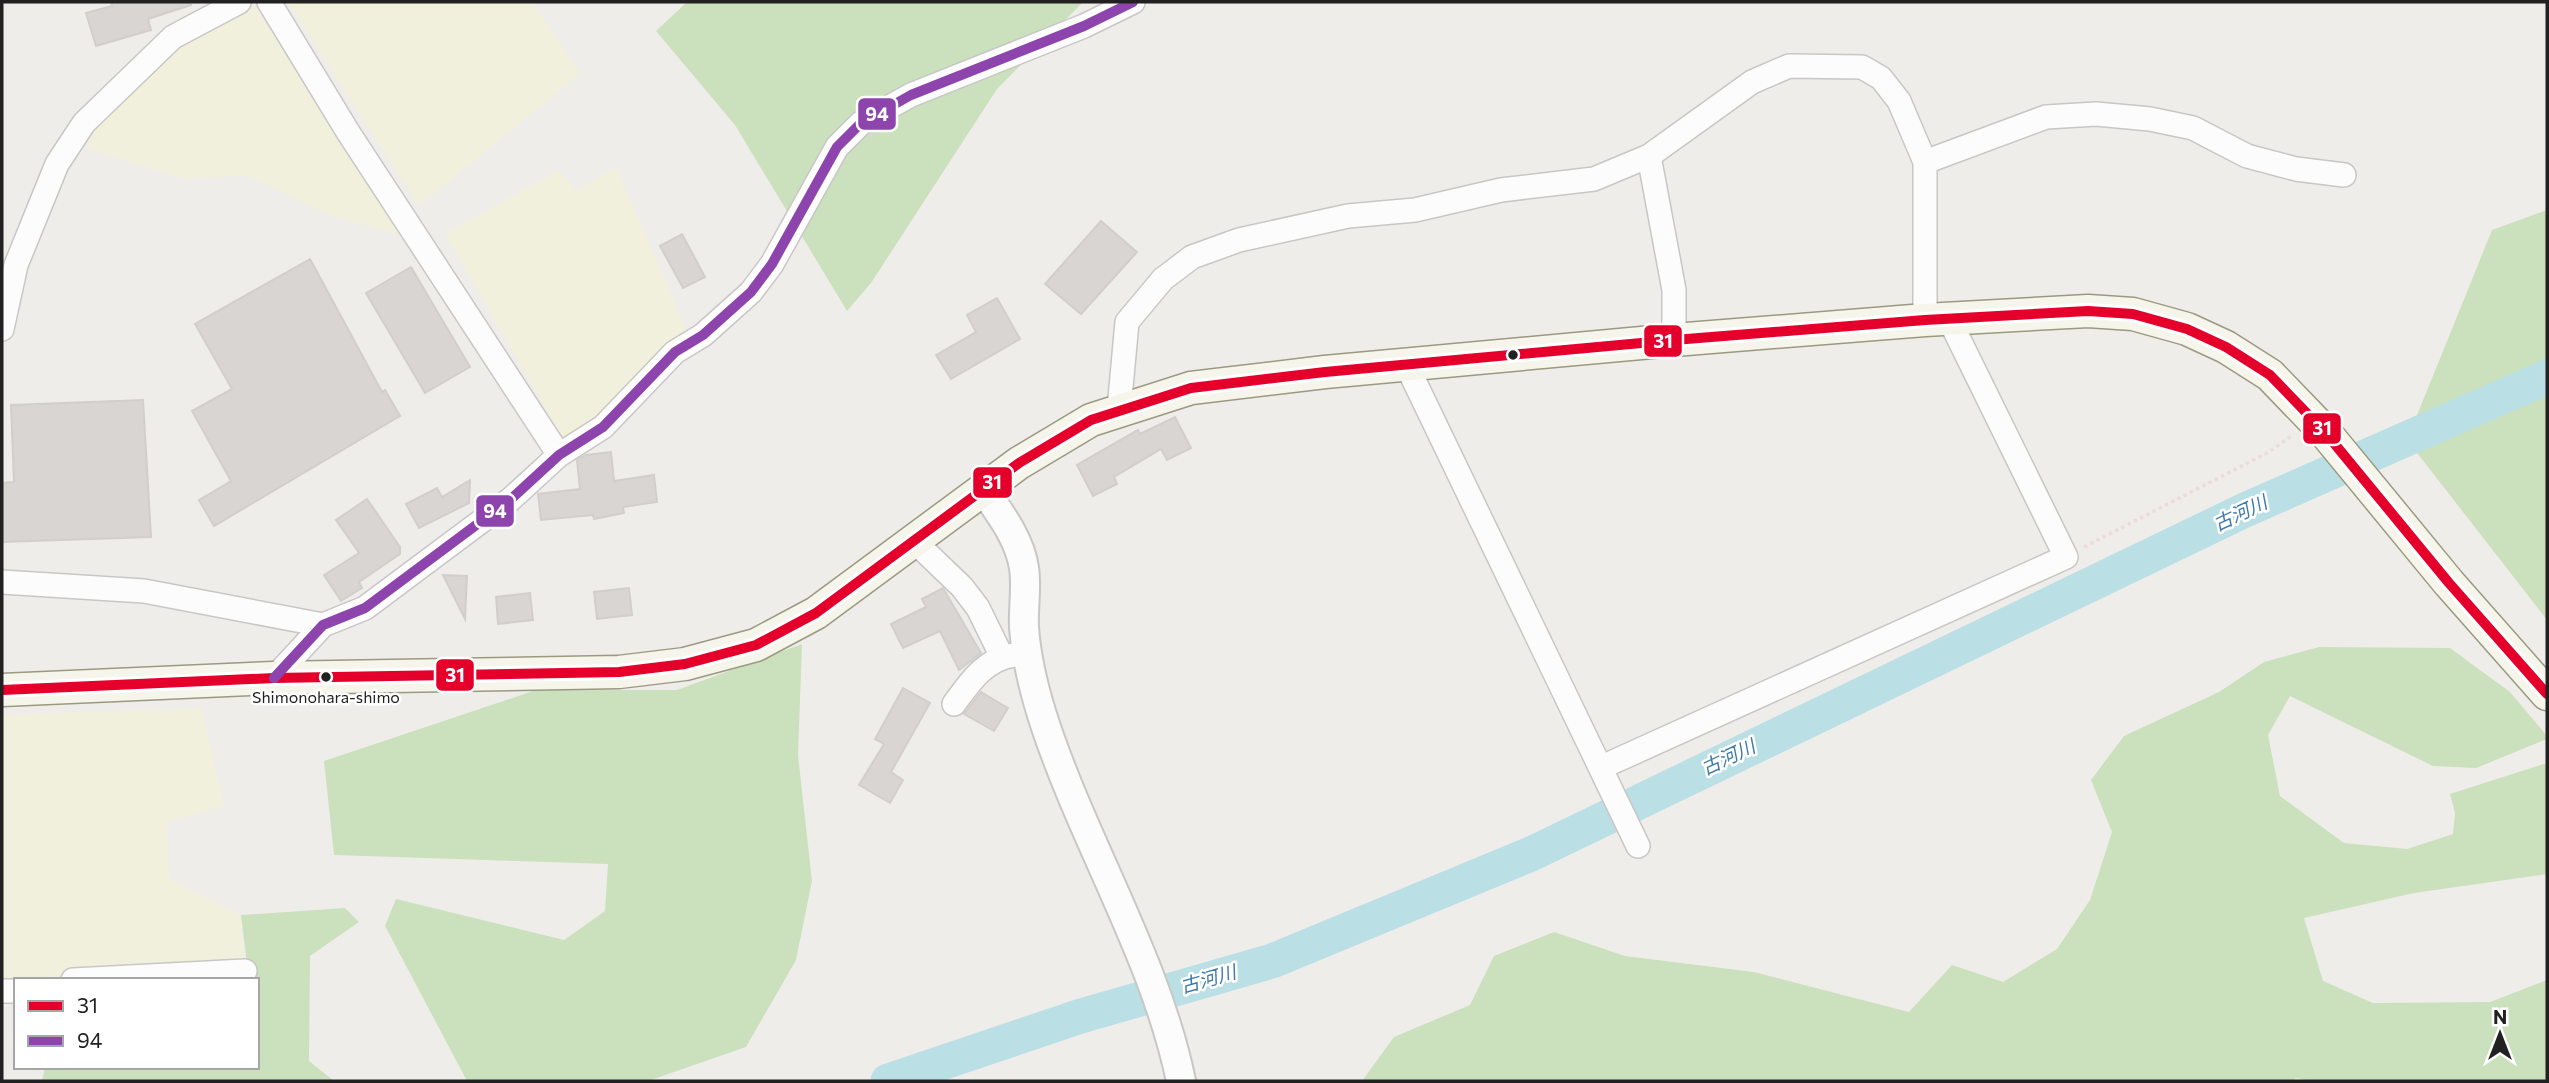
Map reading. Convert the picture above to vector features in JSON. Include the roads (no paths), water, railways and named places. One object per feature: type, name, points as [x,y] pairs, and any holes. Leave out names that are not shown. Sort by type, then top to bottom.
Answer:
[{"type":"main road","points":[[2,690],[274,678],[619,672],[685,664],[756,645],[816,614],[984,489],[1079,427],[1119,409],[1191,388],[1674,341],[1937,319],[2088,311],[2144,317],[2187,329],[2226,347],[2270,375],[2319,425],[2449,583],[2547,694]]},
{"type":"street","points":[[2,329],[16,265],[57,164],[84,123],[173,37],[239,2]]},
{"type":"street","points":[[269,2],[348,132],[559,456]]},
{"type":"street","points":[[274,678],[323,625],[365,608],[511,499],[559,456],[603,427],[675,352],[703,335],[751,292],[772,264],[837,147],[861,123],[911,95],[1084,26],[1133,2]]},
{"type":"street","points":[[1119,409],[1127,322],[1163,279],[1192,257],[1239,240],[1348,216],[1415,210],[1501,190],[1594,178],[1649,156],[1752,82],[1789,66],[1819,64],[1862,67],[1881,78],[1899,100],[1926,162],[1937,319],[2066,557],[1603,770]]},
{"type":"street","points":[[1926,162],[2046,117],[2096,114],[2150,119],[2193,128],[2247,156],[2296,169],[2344,175]]},
{"type":"street","points":[[1649,156],[1674,290],[1674,341]]},
{"type":"street","points":[[1407,366],[1638,846]]},
{"type":"street","points":[[984,489],[1014,538],[1024,568],[1014,655]]},
{"type":"street","points":[[914,541],[962,587],[1014,655],[1043,716],[1150,983],[1169,1035],[1181,1081]]},
{"type":"street","points":[[2,582],[144,591],[323,625]]},
{"type":"street","points":[[954,704],[974,676],[1014,655]]},
{"type":"street","points":[[112,978],[245,971]]},
{"type":"waterway","name":"古河川","points":[[888,1081],[1081,1016],[1272,961],[1531,854],[2245,510],[2547,377]]},
{"type":"place","name":"Shimonohara-shimo","points":[[326,677]]}]
